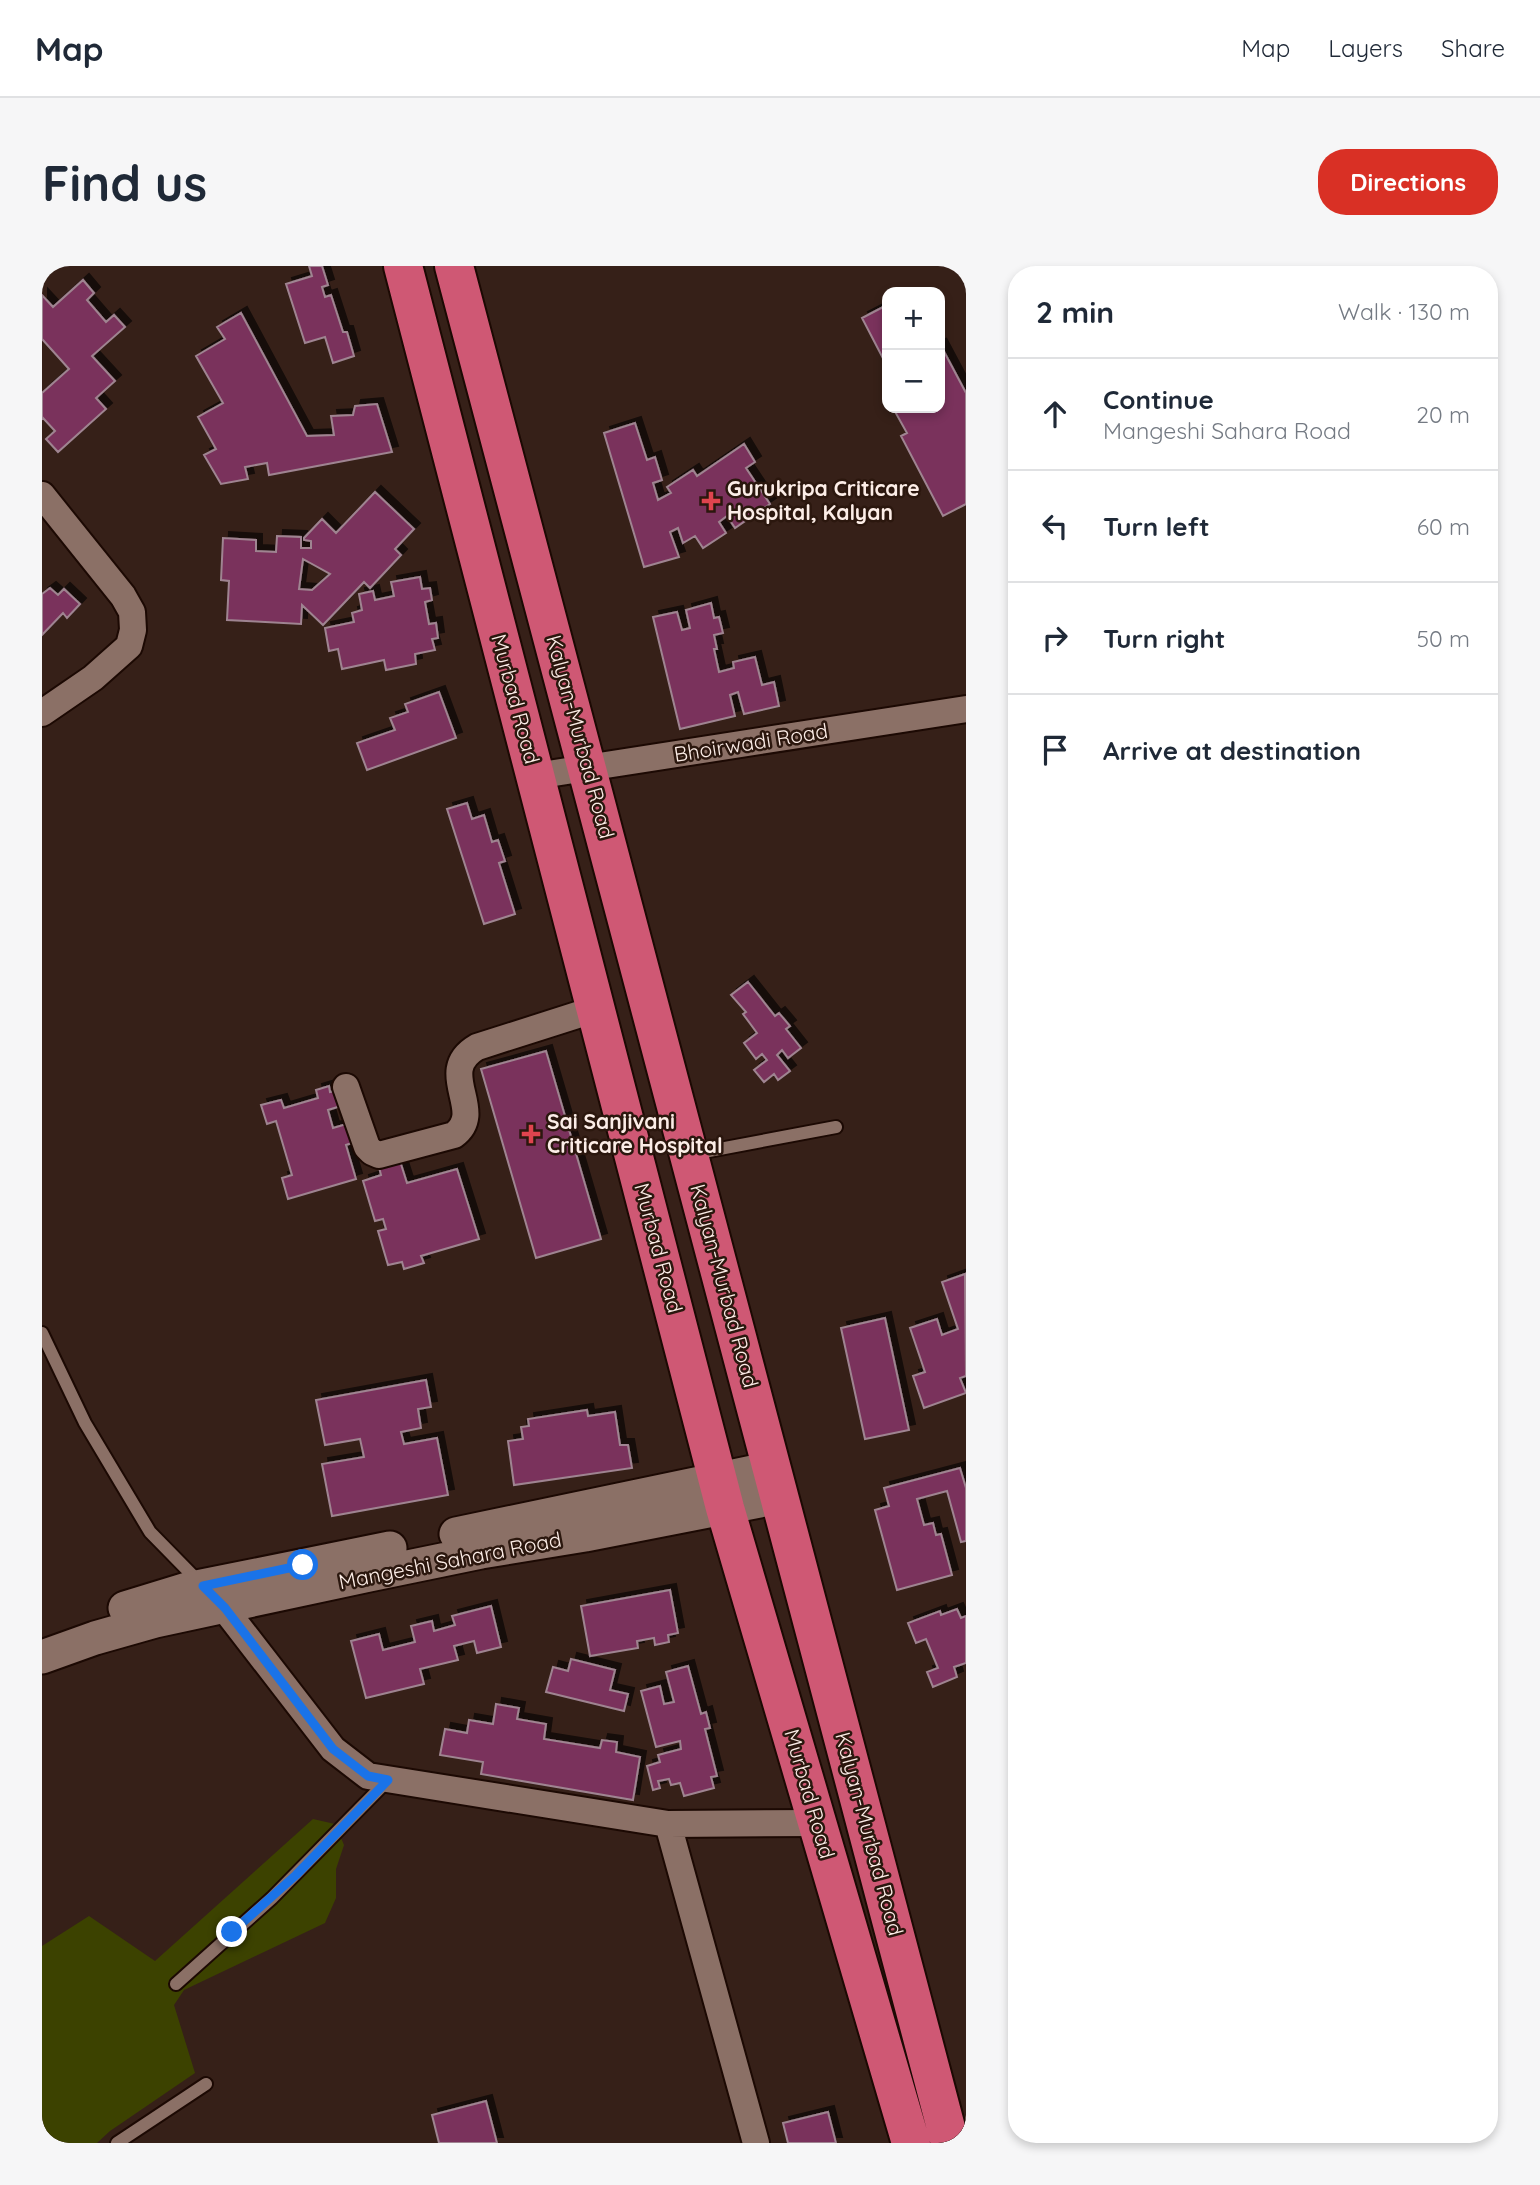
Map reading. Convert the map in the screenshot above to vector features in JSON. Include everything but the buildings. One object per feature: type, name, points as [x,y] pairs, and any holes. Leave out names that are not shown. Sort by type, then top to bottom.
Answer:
[{"type":"highway","name":"Murbad Road","points":[[403,266],[722,1494],[911,2143]]},
{"type":"highway","name":"Kalyan-Murbad Road","points":[[454,266],[950,2143]]},
{"type":"street","points":[[42,495],[123,596],[132,612],[133,630],[130,646],[93,678],[42,713]]},
{"type":"street","name":"Bhoirwadi Road","points":[[535,776],[966,709]]},
{"type":"street","points":[[346,1087],[367,1147],[372,1152],[379,1155],[454,1135],[466,1122],[460,1081],[460,1065],[465,1054],[477,1047],[596,1009]]},
{"type":"street","name":"Mangeshi Sahara Road","points":[[42,1632],[214,1597],[585,1535],[722,1494],[776,1483]]},
{"type":"street","points":[[214,1597],[333,1749],[368,1776],[668,1824],[818,1823]]},
{"type":"street","name":"Mangeshi Sahara Road","points":[[42,1657],[155,1621],[214,1597]]},
{"type":"street","points":[[668,1824],[756,2143]]},
{"type":"lane","points":[[690,1154],[836,1127]]},
{"type":"lane","points":[[42,1333],[85,1423],[150,1532],[214,1597]]},
{"type":"lane","points":[[176,1984],[272,1898],[388,1780]]},
{"type":"lane","points":[[117,2143],[206,2084]]},
{"type":"green space","points":[[313,1819],[335,1824],[344,1845],[336,1869],[336,1898],[325,1923],[184,1990],[174,2005],[195,2073],[110,2131],[97,2143],[42,2143],[42,1946],[89,1916],[155,1961]]},
{"type":"place","name":"Gurukripa Criticare Hospital, Kalyan","points":[[711,501]]},
{"type":"place","name":"Sai Sanjivani Criticare Hospital","points":[[531,1134]]},
{"type":"route","points":[[232,1932],[296,1875],[388,1780],[368,1776],[333,1749],[225,1608],[203,1586],[303,1565]]}]
